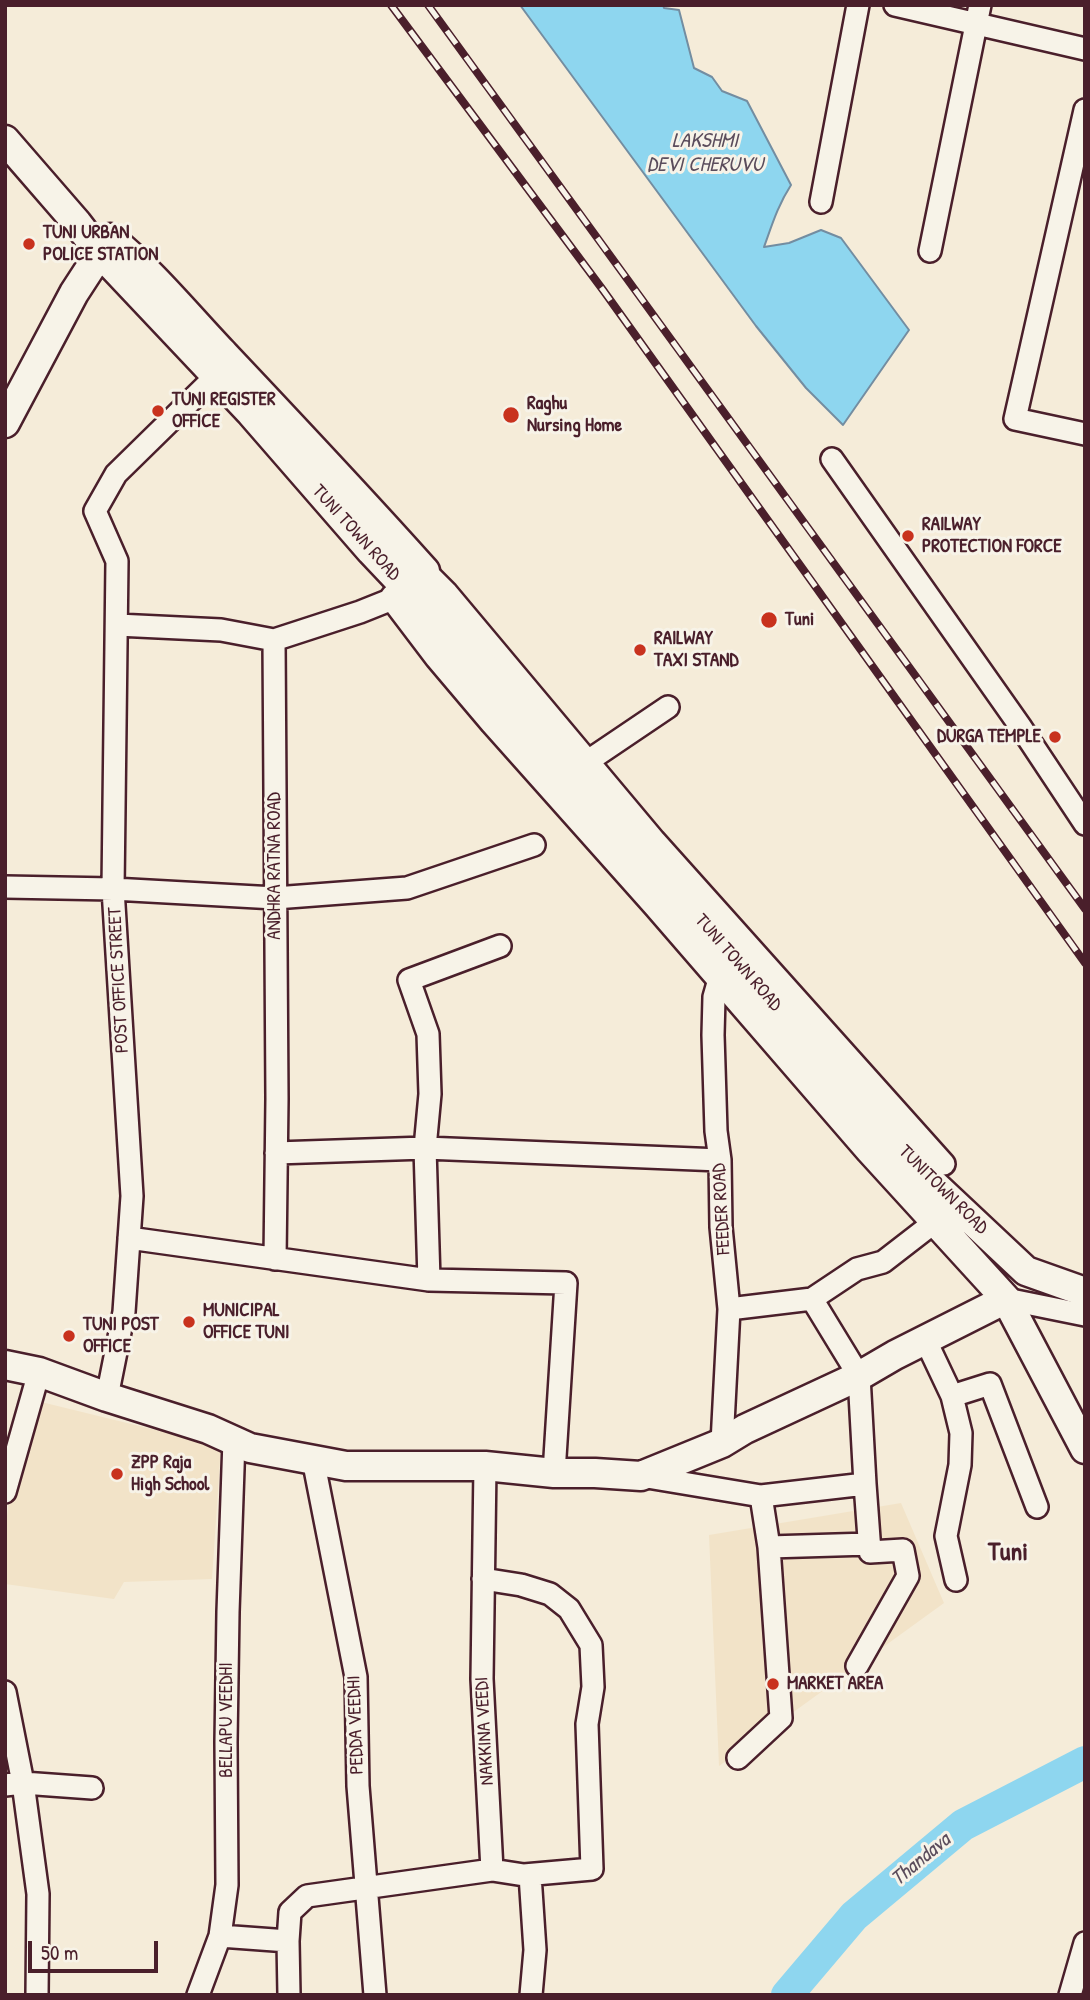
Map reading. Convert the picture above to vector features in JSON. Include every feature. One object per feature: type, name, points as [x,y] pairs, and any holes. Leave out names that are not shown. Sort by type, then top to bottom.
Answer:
[{"type":"street","points":[[821,202],[858,5]]},
{"type":"street","points":[[907,7],[978,15],[1084,46]]},
{"type":"street","points":[[930,251],[978,15]]},
{"type":"street","points":[[1085,110],[1015,419],[1085,434]]},
{"type":"street","name":"TUNI TOWN ROAD","points":[[5,116],[216,376],[371,551],[418,593]]},
{"type":"street","name":"TUNI TOWN ROAD","points":[[5,140],[77,223],[151,276],[267,399],[418,593],[580,784],[822,1059]]},
{"type":"street","points":[[5,423],[74,293],[109,245]]},
{"type":"street","name":"POST OFFICE STREET","points":[[107,1397],[124,1312],[132,1196],[113,889],[117,561],[95,511],[116,474],[216,376]]},
{"type":"street","points":[[832,460],[1020,726],[1085,824]]},
{"type":"street","points":[[418,593],[439,656],[870,1150],[1006,1299],[1085,1449]]},
{"type":"street","points":[[117,625],[221,630],[274,640],[418,593],[447,593],[672,861],[944,1164]]},
{"type":"street","name":"ANDHRA RATNA ROAD","points":[[274,640],[275,1259]]},
{"type":"street","points":[[588,761],[668,707]]},
{"type":"street","points":[[5,887],[113,889],[275,898],[407,888],[534,845]]},
{"type":"street","points":[[429,1280],[425,1149],[430,1094],[428,1034],[409,979],[500,946]]},
{"type":"street","name":"FEEDER ROAD","points":[[720,976],[714,997],[713,1035],[721,1227],[729,1309],[722,1443]]},
{"type":"street","name":"TUNITOWN ROAD","points":[[822,1059],[928,1179],[1026,1271],[1085,1292]]},
{"type":"street","points":[[276,1153],[425,1149],[720,1160]]},
{"type":"street","points":[[729,1309],[812,1298],[857,1269],[883,1262],[936,1221]]},
{"type":"street","points":[[129,1238],[429,1280],[566,1283],[554,1473]]},
{"type":"street","points":[[812,1298],[859,1376],[870,1552],[902,1549],[908,1576],[857,1667]]},
{"type":"street","points":[[640,1476],[722,1443],[745,1429],[859,1376],[895,1354],[1006,1299],[1085,1315]]},
{"type":"street","points":[[925,1339],[952,1396],[961,1433],[946,1536],[956,1580]]},
{"type":"street","points":[[5,1365],[39,1372],[208,1429],[250,1448],[346,1466],[485,1466],[554,1473],[640,1476],[761,1496],[864,1484]]},
{"type":"street","points":[[5,1492],[39,1372]]},
{"type":"street","points":[[952,1396],[990,1384],[1037,1507]]},
{"type":"street","name":"BELLAPU VEEDHI","points":[[198,1995],[220,1936],[228,1885],[226,1716],[234,1440]]},
{"type":"street","name":"PEDDA VEEDHI","points":[[313,1459],[356,1676],[358,1786],[375,1995]]},
{"type":"street","name":"NAKKINA VEEDI","points":[[485,1466],[482,1679],[492,1870]]},
{"type":"street","points":[[738,1758],[781,1718],[769,1547],[761,1496]]},
{"type":"street","points":[[769,1547],[869,1544]]},
{"type":"street","points":[[289,1995],[290,1912],[307,1896],[492,1870],[530,1875],[592,1869],[587,1724],[593,1688],[591,1644],[569,1609],[550,1594],[521,1585],[483,1579]]},
{"type":"street","points":[[5,1692],[14,1784],[38,1894],[37,1995]]},
{"type":"street","points":[[14,1784],[92,1788]]},
{"type":"street","points":[[530,1875],[535,1950],[531,1995]]},
{"type":"street","points":[[220,1936],[288,1941]]},
{"type":"street","points":[[1070,1995],[1085,1943]]},
{"type":"shaded area","name":"ZPP Raja High School","points":[[33,1400],[221,1446],[212,1579],[124,1582],[114,1599],[5,1584],[5,1531],[9,1501]]},
{"type":"shaded area","name":"MARKET AREA","points":[[901,1503],[944,1603],[719,1766],[709,1535]]},
{"type":"water","name":"LAKSHMI DEVI CHERUVU","points":[[520,5],[663,5],[664,8],[679,10],[694,68],[712,77],[722,91],[747,101],[791,185],[764,247],[789,243],[821,230],[841,238],[909,330],[843,425],[806,388],[756,326]]},
{"type":"waterway","name":"Thandava","points":[[787,1995],[854,1916],[963,1825],[1085,1762]]},
{"type":"railway","points":[[391,5],[603,290],[1085,963]]},
{"type":"railway","points":[[428,5],[1085,909]]},
{"type":"place","name":"TUNI URBAN POLICE STATION","points":[[29,244]]},
{"type":"place","name":"TUNI REGISTER OFFICE","points":[[158,411]]},
{"type":"place","name":"Raghu Nursing Home","points":[[511,415]]},
{"type":"place","name":"RAILWAY PROTECTION FORCE","points":[[908,536]]},
{"type":"place","name":"Tuni","points":[[769,620]]},
{"type":"place","name":"RAILWAY TAXI STAND","points":[[640,650]]},
{"type":"place","name":"DURGA TEMPLE","points":[[1055,737]]},
{"type":"place","name":"MUNICIPAL OFFICE TUNI","points":[[189,1322]]},
{"type":"place","name":"TUNI POST OFFICE","points":[[69,1336]]},
{"type":"place","name":"ZPP Raja High School","points":[[117,1474]]},
{"type":"place","name":"MARKET AREA","points":[[773,1684]]},
{"type":"district","name":"Tuni","points":[[1008,1553]]}]
